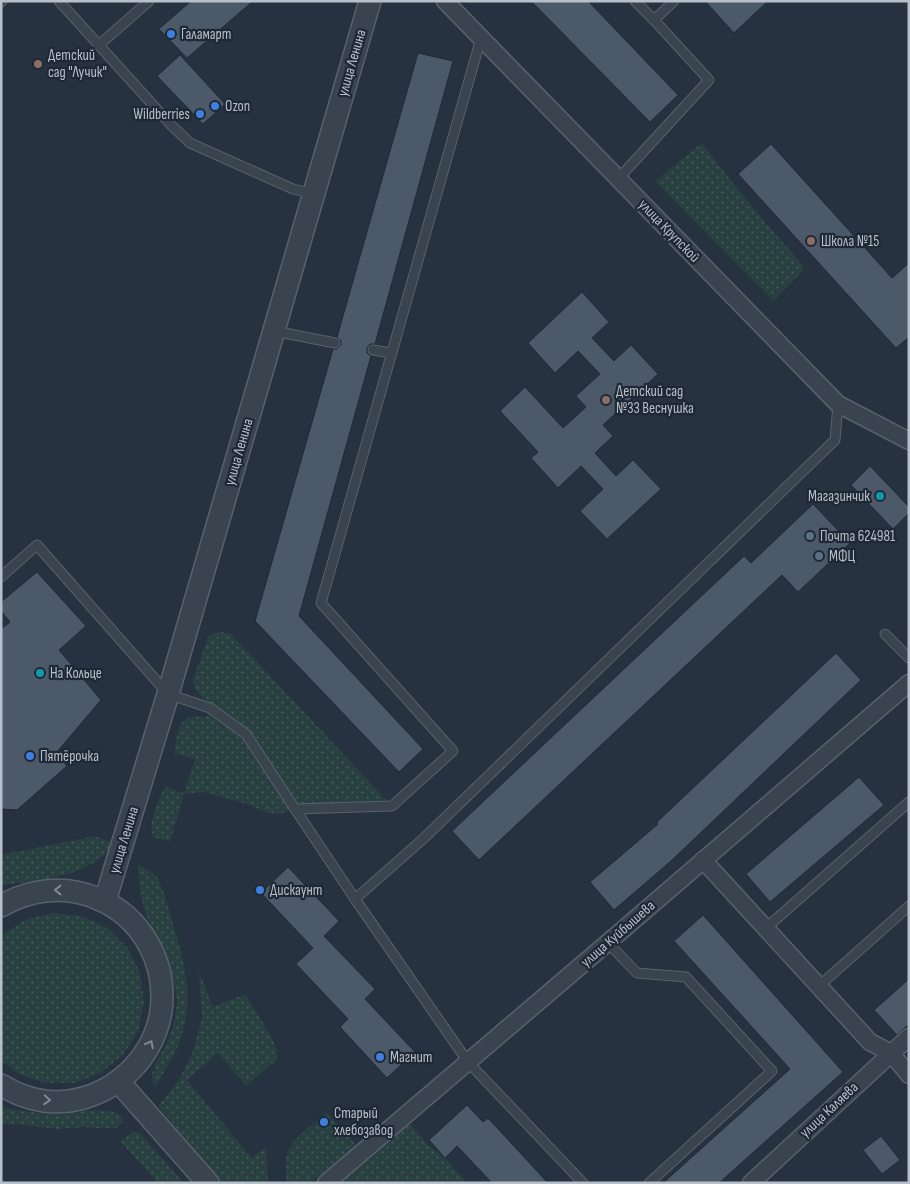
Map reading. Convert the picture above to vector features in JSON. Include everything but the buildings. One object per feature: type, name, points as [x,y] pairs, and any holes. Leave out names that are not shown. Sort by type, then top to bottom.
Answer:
[{"type":"street","name":"улица Ленина","points":[[105,902],[168,694],[370,1]]},
{"type":"street","name":"улица Крупской","points":[[445,1],[838,404],[909,441]]},
{"type":"street","name":"улица Куйбышева","points":[[326,1183],[907,688]]},
{"type":"street","points":[[703,860],[870,1042],[890,1053],[909,1075]]},
{"type":"street","points":[[1,906],[19,897],[36,892],[54,890],[89,895],[105,902],[120,911],[134,923],[144,936],[153,951],[162,984],[160,1018],[155,1035],[137,1064],[111,1086],[96,1094],[79,1099],[44,1101],[27,1097],[1,1085]]},
{"type":"street","name":"улица Каляева","points":[[751,1183],[909,1037]]},
{"type":"street","points":[[118,1081],[208,1183]]},
{"type":"lane","points":[[59,1],[172,126],[190,142],[293,189],[314,194]]},
{"type":"lane","points":[[98,45],[149,1]]},
{"type":"lane","points":[[618,179],[709,80],[635,1]]},
{"type":"lane","points":[[654,20],[674,1]]},
{"type":"lane","points":[[296,809],[392,806],[453,750],[320,603],[481,38]]},
{"type":"lane","points":[[274,331],[335,343]]},
{"type":"lane","points":[[373,350],[391,353]]},
{"type":"lane","points":[[355,899],[423,839],[835,440],[838,404]]},
{"type":"lane","points":[[1,577],[38,545],[168,694],[210,708],[246,734],[355,899],[468,1062],[583,1183]]},
{"type":"lane","points":[[885,634],[909,658]]},
{"type":"lane","points":[[766,928],[909,802]]},
{"type":"lane","points":[[819,986],[909,906]]},
{"type":"lane","points":[[608,943],[637,973],[686,977],[772,1071],[649,1183]]},
{"type":"green space","points":[[702,143],[751,205],[802,264],[803,271],[773,301],[655,181]]},
{"type":"green space","points":[[214,633],[231,634],[392,806],[295,809],[279,814],[268,813],[241,802],[203,792],[184,794],[170,842],[153,837],[151,824],[159,798],[165,787],[184,793],[195,759],[174,754],[178,732],[182,722],[186,719],[207,717],[210,708],[194,687],[193,680],[208,637]]},
{"type":"green space","points":[[95,836],[113,843],[104,854],[92,863],[78,870],[47,879],[1,885],[1,855]]},
{"type":"green space","points":[[138,864],[157,876],[165,896],[181,951],[187,983],[187,1011],[184,1028],[178,1047],[155,1087],[152,1075],[156,1062],[167,1044],[176,1014],[177,1000],[167,955],[150,924],[144,908]]},
{"type":"green space","points":[[53,913],[81,916],[106,927],[127,947],[140,972],[144,1001],[139,1029],[124,1054],[102,1072],[75,1083],[46,1083],[19,1074],[1,1061],[1,936],[27,919]]},
{"type":"green space","points":[[192,954],[213,1007],[245,994],[273,1039],[277,1051],[277,1059],[246,1086],[218,1053],[187,1080],[252,1158],[266,1147],[268,1183],[222,1183],[158,1106],[177,1083],[192,1054],[202,1017],[199,973]]},
{"type":"green space","points":[[1,1107],[48,1114],[91,1110],[115,1112],[122,1117],[123,1121],[117,1128],[83,1127],[58,1129],[1,1124]]},
{"type":"green space","points":[[327,1113],[356,1145],[310,1183],[287,1183],[286,1162],[289,1149],[304,1132]]},
{"type":"green space","points":[[408,1121],[429,1146],[445,1158],[467,1183],[338,1183]]},
{"type":"green space","points":[[134,1132],[139,1132],[184,1183],[158,1183],[120,1141]]},
{"type":"place","name":"Галамарт","points":[[171,34]]},
{"type":"place","name":"Детский сад \"Лучик\"","points":[[38,64]]},
{"type":"place","name":"Ozon","points":[[215,106]]},
{"type":"place","name":"Wildberries","points":[[200,114]]},
{"type":"place","name":"Школа №15","points":[[811,241]]},
{"type":"place","name":"Детский сад №33 Веснушка","points":[[606,400]]},
{"type":"place","name":"Магазинчик","points":[[880,496]]},
{"type":"place","name":"Почта 624981","points":[[810,536]]},
{"type":"place","name":"МФЦ","points":[[819,556]]},
{"type":"place","name":"На Кольце","points":[[40,673]]},
{"type":"place","name":"Пятёрочка","points":[[30,756]]},
{"type":"place","name":"Дискаунт","points":[[260,890]]},
{"type":"place","name":"Магнит","points":[[380,1057]]},
{"type":"place","name":"Старый хлебозавод","points":[[324,1122]]}]
